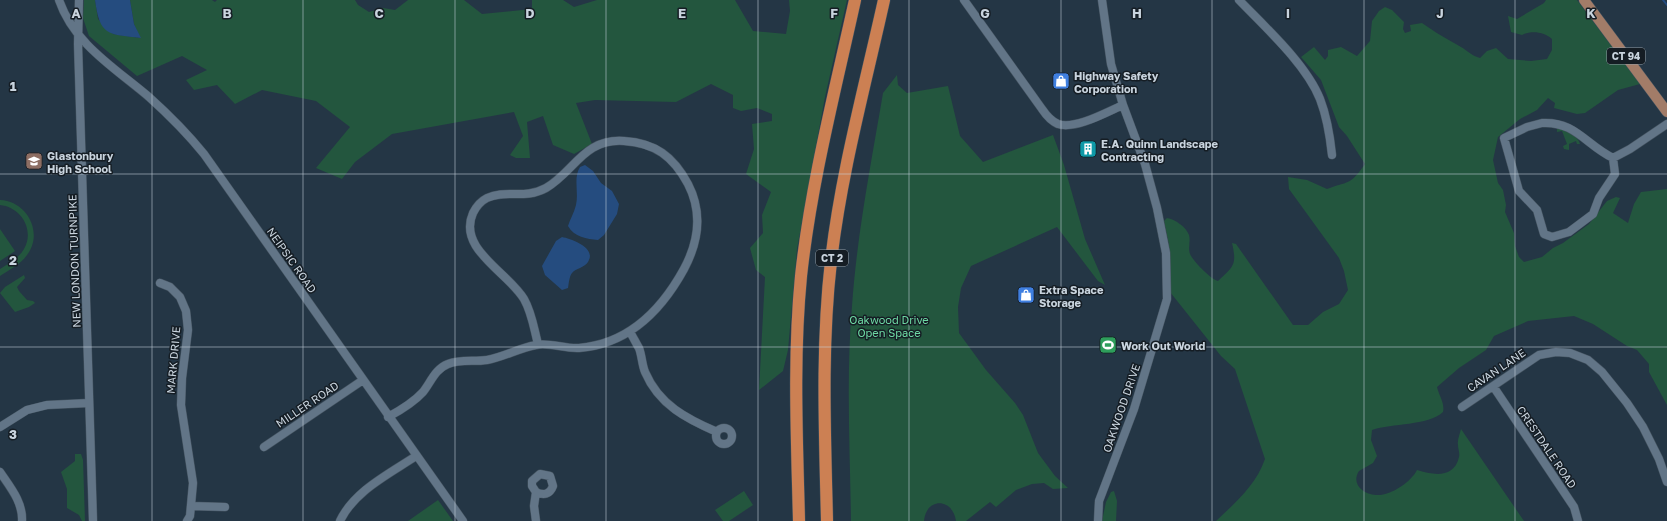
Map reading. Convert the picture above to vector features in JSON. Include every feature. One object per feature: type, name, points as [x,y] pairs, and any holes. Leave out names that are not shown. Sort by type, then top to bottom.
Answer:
[{"type":"highway","name":"CT 2","points":[[798,521],[796,367],[803,262],[815,183],[855,0]]},
{"type":"highway","name":"CT 2","points":[[827,521],[824,377],[831,266],[844,181],[884,0]]},
{"type":"main road","name":"CT 94","points":[[1584,0],[1667,112]]},
{"type":"street","name":"NEIPSIC ROAD","points":[[59,0],[64,12],[78,34],[90,48],[150,98],[193,141],[258,229],[388,417],[463,521]]},
{"type":"street","name":"NEW LONDON TURNPIKE","points":[[79,0],[78,34],[93,521]]},
{"type":"street","points":[[964,0],[1040,107],[1055,122],[1064,125],[1076,124],[1123,105]]},
{"type":"street","name":"OAKWOOD DRIVE","points":[[1098,521],[1099,501],[1134,409],[1168,299],[1166,253],[1157,208],[1145,164],[1123,105],[1110,64],[1102,0]]},
{"type":"street","points":[[1239,0],[1283,46],[1304,73],[1320,98],[1329,130],[1332,156]]},
{"type":"street","points":[[1551,123],[1568,126],[1601,152],[1613,158],[1615,174],[1599,198],[1593,214],[1569,232],[1552,237],[1544,234],[1537,210],[1519,191],[1504,138],[1527,127],[1551,123]]},
{"type":"street","points":[[1613,158],[1630,149],[1667,124]]},
{"type":"street","points":[[388,417],[410,404],[424,391],[436,373],[447,364],[458,361],[486,360],[538,344],[576,348],[604,344],[625,336],[650,314],[675,286],[694,252],[699,219],[692,192],[680,168],[662,152],[641,142],[619,141],[600,145],[584,154],[551,185],[537,193],[519,196],[501,194],[486,198],[475,208],[469,222],[471,240],[481,254],[511,281],[524,299],[533,319],[538,344]]},
{"type":"street","name":"MARK DRIVE","points":[[160,283],[170,287],[180,297],[186,311],[188,330],[182,378],[181,405],[193,483],[190,516],[187,521]]},
{"type":"street","points":[[630,332],[639,348],[645,371],[653,389],[669,406],[691,421],[717,432]]},
{"type":"street","name":"CAVAN LANE","points":[[1462,407],[1540,355],[1556,352],[1570,353],[1588,360],[1602,372],[1627,403],[1643,427],[1659,459],[1667,482]]},
{"type":"street","name":"MILLER ROAD","points":[[264,446],[363,380]]},
{"type":"street","name":"CRESTDALE ROAD","points":[[1493,386],[1574,507],[1578,521]]},
{"type":"street","points":[[0,428],[27,410],[47,405],[89,403]]},
{"type":"street","points":[[340,521],[343,514],[364,491],[416,456]]},
{"type":"street","points":[[0,472],[18,500],[23,511],[22,521]]},
{"type":"street","points":[[536,492],[534,506],[536,521]]},
{"type":"street","points":[[191,506],[225,507]]},
{"type":"green space","points":[[84,0],[95,0],[98,19],[113,34],[140,38],[134,24],[130,0],[212,0],[215,2],[217,0],[355,0],[358,5],[369,12],[383,8],[395,10],[408,0],[464,0],[482,14],[532,9],[532,0],[563,0],[574,7],[597,0],[735,0],[753,31],[786,34],[790,11],[789,0],[847,0],[825,97],[797,249],[788,350],[783,371],[759,390],[765,277],[756,270],[750,248],[763,233],[762,215],[771,192],[746,174],[754,149],[752,124],[772,121],[772,114],[757,108],[741,111],[733,108],[733,95],[711,84],[676,102],[595,100],[576,103],[592,144],[574,154],[553,145],[543,116],[527,122],[530,158],[516,158],[510,155],[523,136],[514,112],[392,134],[355,162],[342,179],[316,168],[350,127],[316,101],[262,90],[235,104],[217,85],[194,90],[186,80],[207,70],[182,56],[137,76],[89,36],[83,18]]},
{"type":"green space","points":[[1546,0],[1577,0],[1640,84],[1618,90],[1585,113],[1577,114],[1554,108],[1555,103],[1548,98],[1537,110],[1520,119],[1498,137],[1493,160],[1498,183],[1503,190],[1506,205],[1505,212],[1514,233],[1515,246],[1519,257],[1524,262],[1542,257],[1589,224],[1607,201],[1616,197],[1620,198],[1613,213],[1628,223],[1634,204],[1641,192],[1667,189],[1667,405],[1649,372],[1649,364],[1637,350],[1627,346],[1593,324],[1574,316],[1528,321],[1494,336],[1486,350],[1459,368],[1437,387],[1443,403],[1443,412],[1436,417],[1419,422],[1372,430],[1371,440],[1377,456],[1373,463],[1359,471],[1356,480],[1359,487],[1366,493],[1382,495],[1394,491],[1400,487],[1414,475],[1417,470],[1436,474],[1448,472],[1453,469],[1459,457],[1458,441],[1461,429],[1524,521],[1216,521],[1251,485],[1265,459],[1235,369],[1221,356],[1170,292],[1169,245],[1164,221],[1167,218],[1173,220],[1185,229],[1189,235],[1189,251],[1191,256],[1204,271],[1218,281],[1233,265],[1234,256],[1232,243],[1236,244],[1293,325],[1308,325],[1323,312],[1339,304],[1348,290],[1344,271],[1339,258],[1289,189],[1288,177],[1307,180],[1327,189],[1348,182],[1356,176],[1365,164],[1347,136],[1339,127],[1321,80],[1301,57],[1314,47],[1325,60],[1328,56],[1328,50],[1341,47],[1357,56],[1370,41],[1372,21],[1379,11],[1385,7],[1392,10],[1404,22],[1403,29],[1405,33],[1411,31],[1410,25],[1422,23],[1472,55],[1480,58],[1487,51],[1496,48],[1508,59],[1531,61],[1547,59],[1552,50],[1552,39],[1538,32],[1526,33],[1522,35],[1511,32],[1508,16],[1517,19],[1544,3]]},
{"type":"green space","name":"Oakwood Drive Open Space","points":[[897,75],[898,85],[907,93],[948,86],[960,136],[983,162],[1053,135],[1064,165],[1085,239],[1105,285],[1098,281],[1057,227],[971,266],[961,288],[958,307],[959,333],[986,370],[1015,403],[1023,415],[1038,453],[1055,476],[1068,488],[1053,489],[1044,483],[1032,484],[1016,490],[996,507],[990,502],[966,521],[956,521],[954,513],[950,508],[940,503],[934,504],[929,508],[924,521],[851,521],[849,359],[854,279],[865,199],[883,93]]},
{"type":"green space","points":[[1557,128],[1564,129],[1571,133],[1577,138],[1580,144],[1577,144],[1576,141],[1569,144],[1569,150],[1564,149],[1563,146],[1567,144],[1562,131],[1557,132]]},
{"type":"green space","points":[[0,200],[10,202],[25,212],[33,228],[34,237],[32,246],[22,261],[0,276],[0,269],[19,255],[24,249],[28,234],[27,227],[20,215],[8,207],[0,205]]},
{"type":"green space","points":[[0,229],[15,251],[0,261]]},
{"type":"green space","points":[[24,275],[25,278],[17,287],[27,300],[35,303],[15,312],[0,293],[5,287]]},
{"type":"green space","points":[[75,454],[81,454],[83,460],[85,521],[82,521],[79,515],[67,508],[67,489],[61,472],[75,461]]},
{"type":"green space","points":[[744,491],[753,505],[729,521],[723,521],[715,510]]},
{"type":"green space","points":[[1114,491],[1117,501],[1116,521],[1102,521],[1106,502],[1111,492]]},
{"type":"green space","points":[[438,500],[453,521],[408,521]]},
{"type":"water","points":[[95,0],[130,0],[134,24],[141,38],[113,34],[107,31],[100,21]]},
{"type":"water","points":[[585,165],[593,171],[601,183],[612,191],[619,204],[617,214],[604,235],[598,240],[577,235],[568,226],[576,205],[576,180],[578,171],[580,167]]},
{"type":"water","points":[[562,237],[582,245],[589,252],[590,257],[586,264],[572,273],[568,288],[562,290],[545,275],[542,266],[556,241]]},
{"type":"waterway","points":[[1663,0],[1667,5]]},
{"type":"place","name":"Highway Safety Corporation","points":[[1061,81]]},
{"type":"place","name":"E.A. Quinn Landscape Contracting","points":[[1088,149]]},
{"type":"place","name":"Glastonbury High School","points":[[34,161]]},
{"type":"place","name":"Extra Space Storage","points":[[1026,295]]},
{"type":"place","name":"Work Out World","points":[[1108,345]]}]
